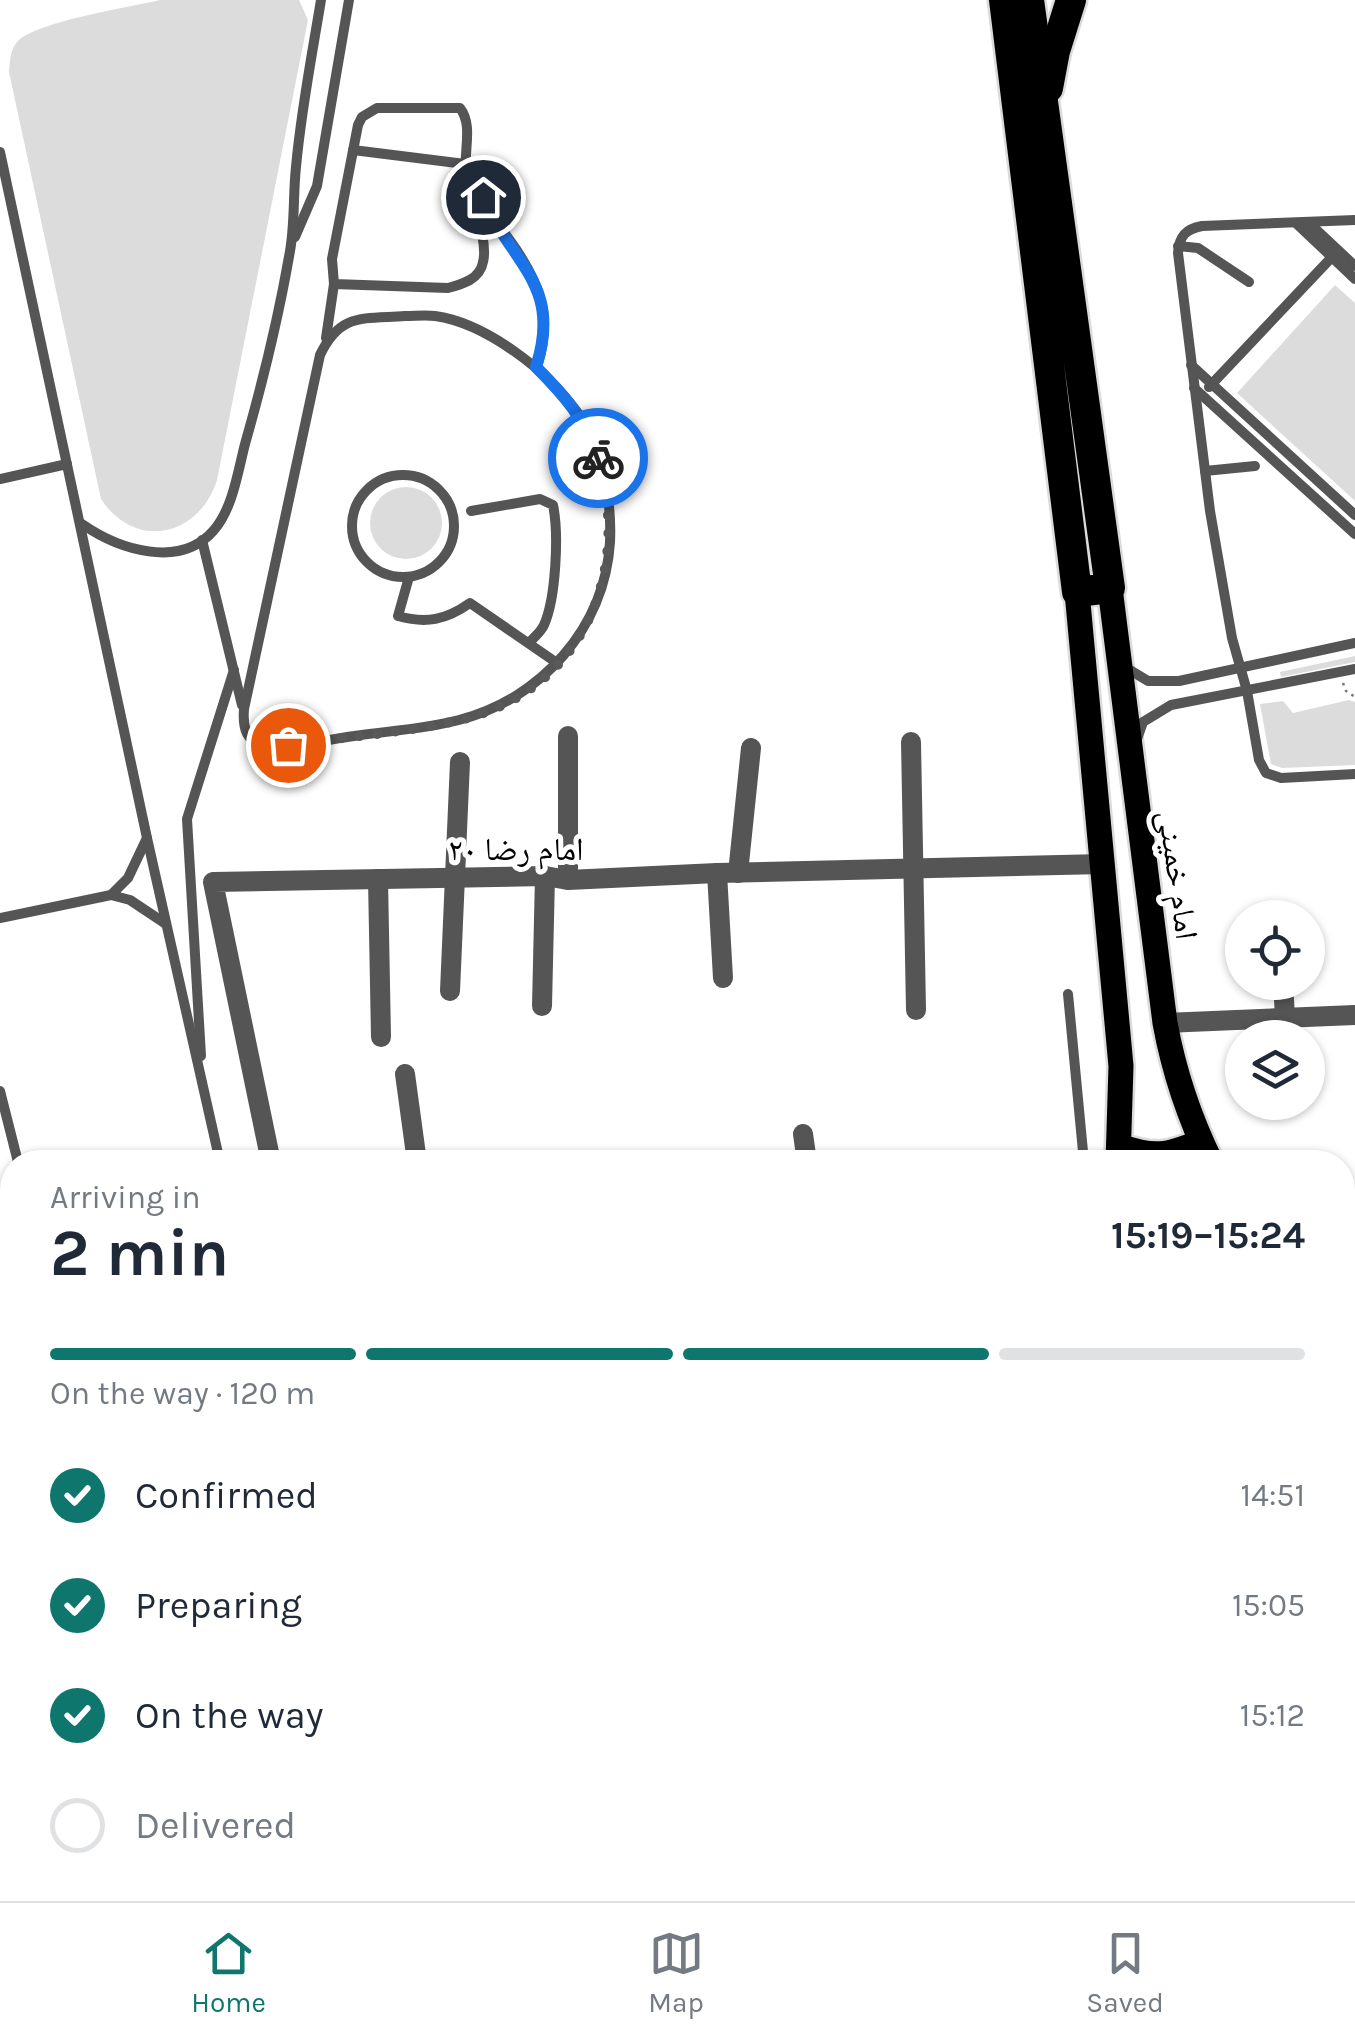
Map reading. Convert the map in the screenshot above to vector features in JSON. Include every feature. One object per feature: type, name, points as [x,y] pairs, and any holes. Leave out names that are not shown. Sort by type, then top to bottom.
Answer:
[{"type":"highway","points":[[1004,0],[1077,592],[1110,588],[1028,0]]},
{"type":"highway","points":[[1043,116],[1054,51],[1070,0]]},
{"type":"main road","name":"امام خمینی","points":[[1110,588],[1130,769],[1171,1060],[1204,1150]]},
{"type":"main road","points":[[1077,592],[1121,1066],[1118,1150]]},
{"type":"street","points":[[568,736],[568,880]]},
{"type":"street","points":[[911,742],[916,1010]]},
{"type":"street","points":[[723,978],[728,873],[752,748]]},
{"type":"street","points":[[450,991],[460,762]]},
{"type":"street","name":"امام رضا ۲۰","points":[[269,1150],[214,882],[545,876],[568,880],[1104,864]]},
{"type":"street","points":[[542,1006],[545,876]]},
{"type":"street","points":[[378,879],[381,1037]]},
{"type":"street","points":[[1284,1000],[1285,1017]]},
{"type":"street","points":[[1165,1022],[1355,1015]]},
{"type":"street","points":[[405,1074],[415,1150]]},
{"type":"street","points":[[803,1134],[806,1150]]},
{"type":"lane","points":[[81,524],[124,548],[160,552],[196,545],[216,529],[231,498],[291,247],[296,165],[321,0]]},
{"type":"lane","points":[[291,247],[317,186],[348,0]]},
{"type":"lane","points":[[325,344],[334,284],[332,258],[362,117],[377,108],[460,108],[467,120],[465,164],[482,241],[484,261],[478,274],[466,283],[448,288],[334,284]]},
{"type":"lane","points":[[352,150],[465,164]]},
{"type":"lane","points":[[0,152],[217,1150]]},
{"type":"lane","points":[[482,180],[483,197],[494,222],[526,266],[542,301],[546,326],[536,367]]},
{"type":"lane","points":[[1355,220],[1202,226],[1184,234],[1178,246],[1205,471],[1232,638],[1247,692],[1258,760],[1266,773],[1281,778],[1355,774]]},
{"type":"lane","points":[[1310,222],[1355,266]]},
{"type":"lane","points":[[1296,223],[1355,279]]},
{"type":"lane","points":[[1178,246],[1198,248],[1248,282]]},
{"type":"lane","points":[[1197,390],[1212,384],[1332,257]]},
{"type":"lane","points":[[437,316],[468,327],[536,367],[584,422],[607,488],[609,559],[601,595],[587,625],[557,663],[519,694],[458,721],[270,745],[248,737],[244,709],[320,355],[330,333],[346,323],[437,316]]},
{"type":"lane","points":[[1191,365],[1355,515]]},
{"type":"lane","points":[[1197,390],[1354,530]]},
{"type":"lane","points":[[0,478],[67,464]]},
{"type":"lane","points":[[1205,471],[1255,466]]},
{"type":"lane","points":[[1297,481],[1306,470]]},
{"type":"lane","points":[[407,474],[436,487],[452,514],[450,546],[440,561],[426,572],[409,577],[391,576],[362,557],[351,523],[364,492],[376,482],[407,474]]},
{"type":"lane","points":[[471,511],[540,499],[553,505],[555,546],[550,603],[543,627],[528,643]]},
{"type":"lane","points":[[202,540],[244,709]]},
{"type":"lane","points":[[409,577],[398,616],[438,620],[470,603],[557,663]]},
{"type":"lane","points":[[1116,650],[1127,670],[1148,681],[1179,681],[1355,643]]},
{"type":"lane","points":[[230,652],[245,655],[256,650]]},
{"type":"lane","points":[[1272,660],[1278,686]]},
{"type":"lane","points":[[1130,769],[1143,722],[1171,705],[1355,668]]},
{"type":"lane","points":[[202,1082],[196,932],[186,819],[234,670]]},
{"type":"lane","points":[[111,895],[128,878],[147,838]]},
{"type":"lane","points":[[0,918],[111,895],[130,900],[166,924]]},
{"type":"lane","points":[[1068,994],[1083,1150]]},
{"type":"lane","points":[[0,1091],[15,1150]]},
{"type":"path","points":[[1340,672],[1346,691],[1355,697]]},
{"type":"shaded area","points":[[160,0],[299,0],[308,20],[217,480],[196,514],[181,525],[148,531],[131,526],[101,499],[9,72],[13,49],[27,35],[62,22]]},
{"type":"shaded area","points":[[1335,285],[1355,303],[1355,501],[1237,393]]},
{"type":"shaded area","points":[[406,487],[432,497],[442,523],[432,549],[406,559],[380,549],[370,523],[380,497]]},
{"type":"shaded area","points":[[1355,656],[1355,662],[1281,677],[1280,672]]},
{"type":"shaded area","points":[[1349,700],[1355,702],[1355,765],[1282,768],[1271,764],[1260,704],[1283,701],[1293,713]]},
{"type":"way so far","points":[[288,745],[458,721],[498,706],[549,672],[587,625],[601,595],[611,526],[607,488],[598,458]]},
{"type":"route","points":[[483,197],[494,222],[526,266],[542,301],[546,326],[536,367],[584,422],[598,458]]}]
